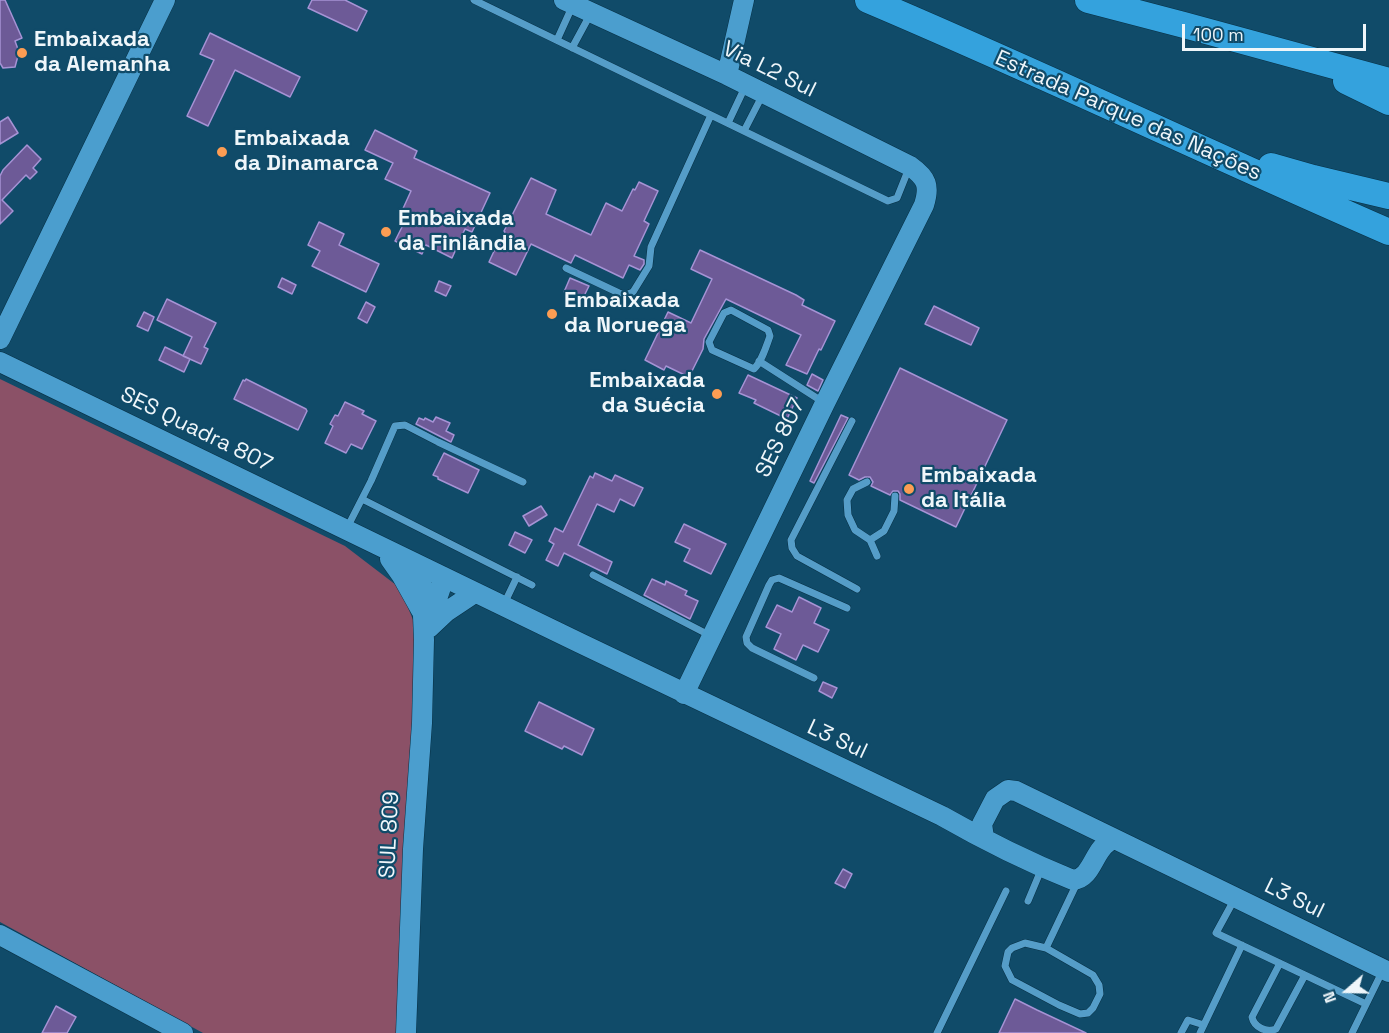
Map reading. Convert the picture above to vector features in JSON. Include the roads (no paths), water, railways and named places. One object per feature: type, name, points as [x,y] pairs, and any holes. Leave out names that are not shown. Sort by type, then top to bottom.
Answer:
[{"type":"highway","name":"Estrada Parque das Nações","points":[[868,0],[1389,232]]},
{"type":"highway","points":[[1088,0],[1389,81]]},
{"type":"highway","points":[[1288,53],[1389,102]]},
{"type":"highway","points":[[1181,140],[1313,178],[1389,196]]},
{"type":"street","points":[[0,339],[165,0]]},
{"type":"street","points":[[726,75],[742,3]]},
{"type":"street","name":"Via L2 Sul","points":[[576,6],[726,75],[910,166],[927,184],[924,205]]},
{"type":"street","name":"SES 807","points":[[684,694],[924,205]]},
{"type":"street","name":"SES Quadra 807","points":[[0,362],[371,542],[454,595],[476,596],[503,606],[684,694]]},
{"type":"street","name":"SES Quadra 807","points":[[371,542],[390,559],[432,580]]},
{"type":"street","points":[[390,559],[402,576],[425,628],[446,612],[476,596]]},
{"type":"street","name":"SUL 809","points":[[406,1033],[425,628],[432,580]]},
{"type":"street","name":"L3 Sul","points":[[684,694],[978,831],[1042,867],[1073,880],[1079,880]]},
{"type":"street","name":"L3 Sul","points":[[978,831],[995,799],[1008,790],[1016,792],[1106,840],[1235,897],[1386,971]]},
{"type":"street","points":[[1079,880],[1084,876],[1106,840]]},
{"type":"street","points":[[0,935],[183,1033]]},
{"type":"lane","points":[[474,0],[888,201],[897,198],[910,166]]},
{"type":"lane","points":[[557,40],[576,6]]},
{"type":"lane","points":[[572,48],[576,6]]},
{"type":"lane","points":[[728,123],[755,89]]},
{"type":"lane","points":[[744,131],[755,89]]},
{"type":"lane","points":[[566,268],[619,293],[626,295],[633,292],[649,266],[651,247],[711,115]]},
{"type":"lane","points":[[731,310],[768,330],[770,336],[759,361],[756,368],[751,369],[712,350],[709,342],[724,313],[731,310]]},
{"type":"lane","points":[[759,361],[825,403]]},
{"type":"lane","points":[[852,421],[791,540],[792,548],[797,556],[857,589]]},
{"type":"lane","points":[[346,530],[395,426],[405,425],[523,482]]},
{"type":"lane","points":[[867,482],[853,489],[847,500],[848,515],[855,530],[870,540],[877,556]]},
{"type":"lane","points":[[870,540],[884,531],[894,511],[895,496]]},
{"type":"lane","points":[[362,499],[532,585]]},
{"type":"lane","points":[[593,575],[711,636]]},
{"type":"lane","points":[[503,606],[517,577]]},
{"type":"lane","points":[[814,678],[752,648],[747,643],[746,637],[769,585],[772,580],[779,578],[847,608]]},
{"type":"lane","points":[[1028,901],[1042,867]]},
{"type":"lane","points":[[1046,948],[1079,880]]},
{"type":"lane","points":[[937,1033],[1006,891]]},
{"type":"lane","points":[[1235,897],[1216,933],[1366,1004]]},
{"type":"lane","points":[[1025,943],[1046,948],[1085,969],[1097,980],[1098,998],[1088,1012],[1080,1014],[1012,980],[1005,966],[1008,952],[1012,948],[1025,943]]},
{"type":"lane","points":[[1200,1033],[1242,945]]},
{"type":"lane","points":[[1280,963],[1252,1017],[1254,1023],[1266,1031],[1276,1029],[1305,975]]},
{"type":"lane","points":[[1352,1033],[1386,971]]},
{"type":"lane","points":[[1181,1033],[1188,1020],[1204,1025]]},
{"type":"place","name":"Embaixada da Alemanha","points":[[22,53]]},
{"type":"place","name":"Embaixada da Dinamarca","points":[[222,152]]},
{"type":"place","name":"Embaixada da Finlândia","points":[[386,232]]},
{"type":"place","name":"Embaixada da Noruega","points":[[552,314]]},
{"type":"place","name":"Embaixada da Suécia","points":[[717,394]]},
{"type":"place","name":"Embaixada da Itália","points":[[909,489]]}]
